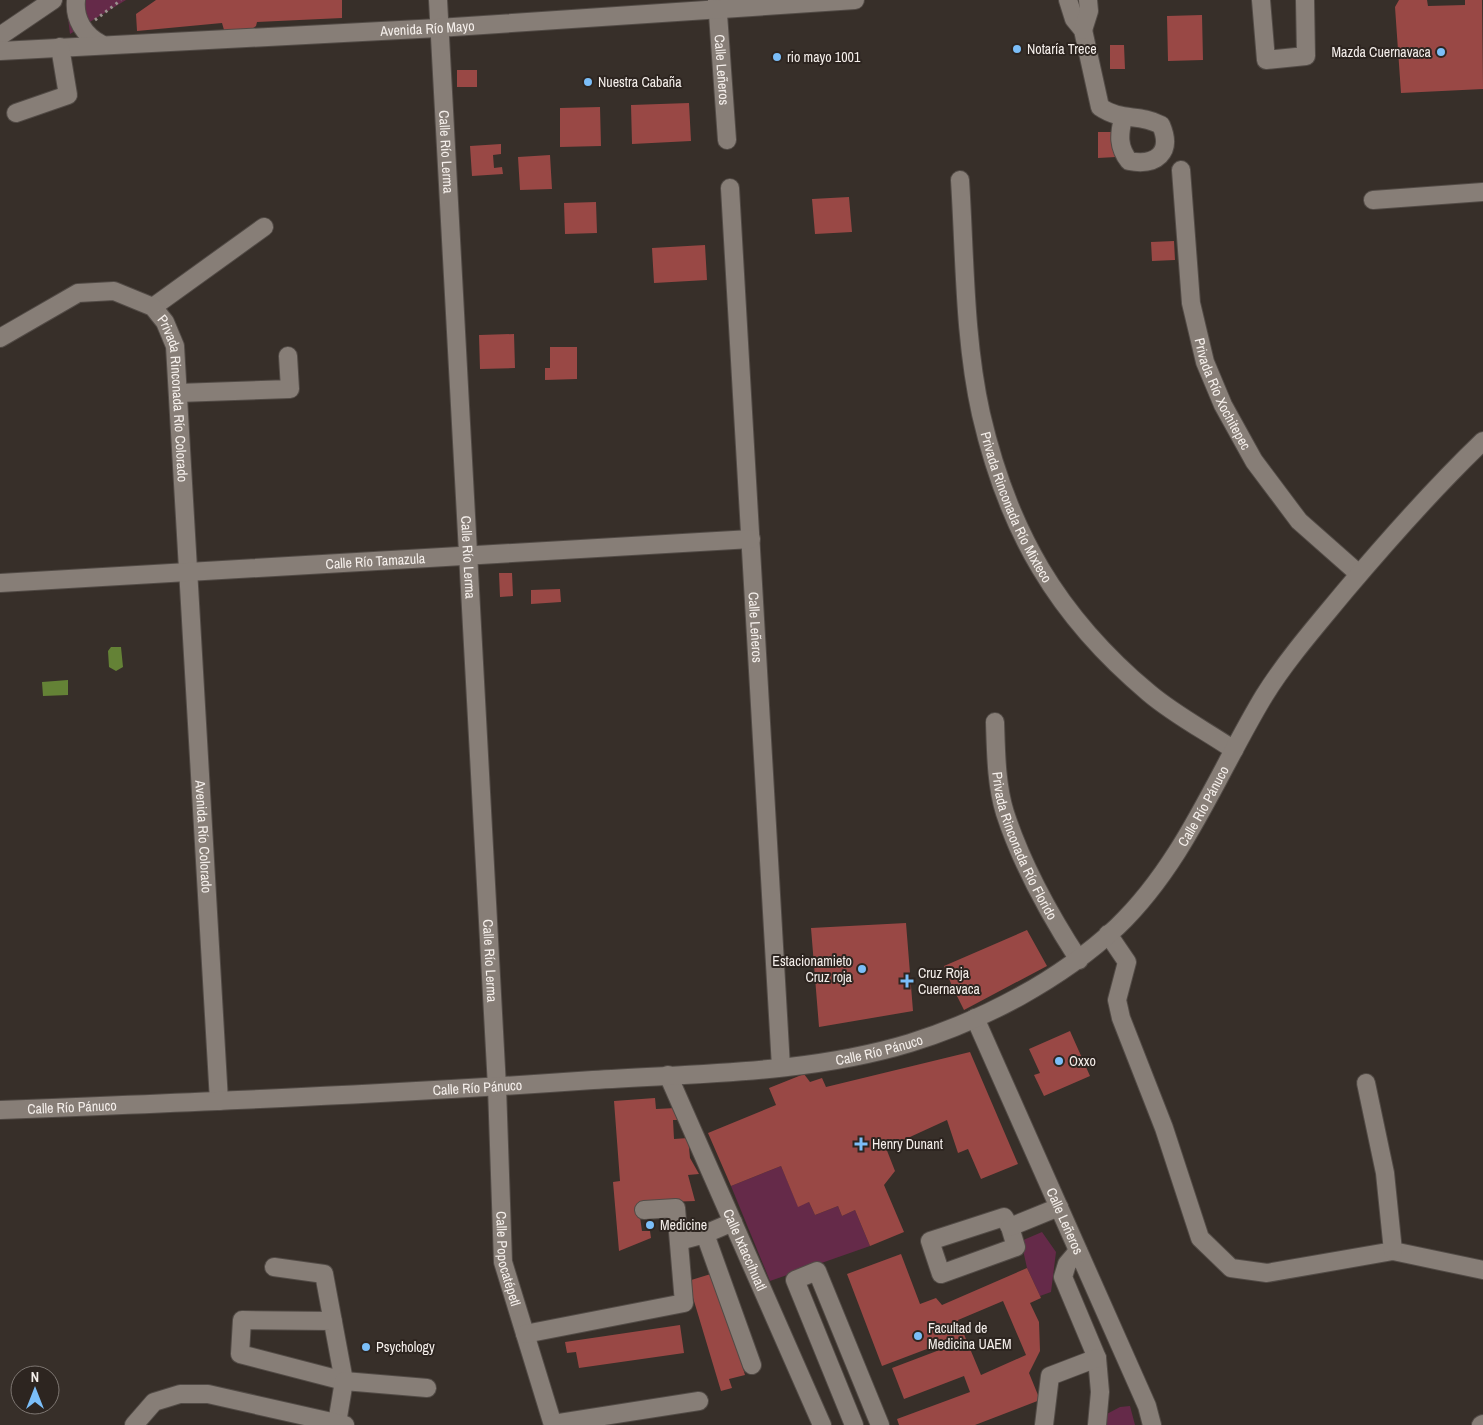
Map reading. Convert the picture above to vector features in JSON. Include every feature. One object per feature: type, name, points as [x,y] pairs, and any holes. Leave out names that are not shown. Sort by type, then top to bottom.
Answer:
[{"type":"street","points":[[0,36],[53,0]]},
{"type":"street","points":[[76,0],[78,18],[83,30],[91,39],[100,44]]},
{"type":"street","name":"Calle Río Lerma","points":[[438,0],[438,28],[497,1087]]},
{"type":"street","name":"Avenida Río Mayo","points":[[0,51],[100,44],[438,28],[608,8],[854,0]]},
{"type":"street","points":[[1068,0],[1074,19],[1083,30],[1100,107],[1111,114],[1124,118]]},
{"type":"street","points":[[1083,30],[1089,11],[1088,0]]},
{"type":"street","points":[[1261,0],[1266,60],[1306,56],[1306,0]]},
{"type":"street","name":"Calle Leñeros","points":[[717,4],[727,140]]},
{"type":"street","points":[[16,113],[68,95],[60,47]]},
{"type":"street","points":[[0,61],[18,49]]},
{"type":"street","name":"Privada Río Xochitepec","points":[[1181,170],[1192,303],[1205,362],[1222,405],[1254,461],[1299,521],[1359,574]]},
{"type":"street","name":"Privada Rinconada Río Mixteco","points":[[960,180],[970,339],[981,413],[1003,491],[1030,553],[1060,600],[1099,644],[1143,688],[1234,750]]},
{"type":"street","name":"Calle Leñeros","points":[[730,188],[781,1067]]},
{"type":"street","points":[[1373,200],[1483,192]]},
{"type":"street","points":[[153,306],[264,227]]},
{"type":"street","name":"Privada Rinconada Río Colorado","points":[[0,338],[78,293],[114,291],[153,306],[165,322],[175,346],[190,572]]},
{"type":"street","points":[[178,393],[290,389],[288,356]]},
{"type":"street","name":"Calle Río Pánuco","points":[[0,1110],[497,1087],[781,1067],[838,1061],[901,1045],[975,1018],[1079,960],[1108,934],[1155,886],[1189,833],[1266,694],[1307,636],[1359,574],[1445,478],[1483,441]]},
{"type":"street","name":"Calle Río Tamazula","points":[[0,583],[751,539]]},
{"type":"street","name":"Avenida Río Colorado","points":[[190,572],[219,1101]]},
{"type":"street","name":"Privada Rinconada Río Florido","points":[[995,722],[997,762],[1005,812],[1041,899],[1079,960]]},
{"type":"street","points":[[1108,934],[1127,962],[1117,1000],[1122,1018],[1164,1128],[1200,1238],[1231,1268],[1266,1273],[1393,1251],[1483,1270]]},
{"type":"street","name":"Calle Leñeros","points":[[975,1018],[1147,1406],[1152,1425]]},
{"type":"street","name":"Calle Ixtaccíhuatl","points":[[668,1076],[820,1421]]},
{"type":"street","points":[[1366,1084],[1385,1174],[1393,1251]]},
{"type":"street","name":"Calle Popocatépetl","points":[[497,1087],[504,1262],[553,1424]]},
{"type":"street","points":[[1010,1227],[1059,1207]]},
{"type":"street","points":[[525,1334],[684,1303],[676,1208],[644,1210]]},
{"type":"street","points":[[1004,1217],[1010,1227],[1016,1247],[942,1274],[930,1242],[1004,1217]]},
{"type":"street","points":[[679,1242],[705,1234],[733,1222]]},
{"type":"street","points":[[705,1234],[752,1365]]},
{"type":"street","points":[[1078,1251],[1067,1264],[1062,1277],[1097,1358],[1100,1392],[1097,1425]]},
{"type":"street","points":[[134,1425],[154,1402],[180,1394],[208,1394],[341,1424],[344,1381],[324,1274],[274,1267]]},
{"type":"street","points":[[854,1425],[795,1280],[817,1271],[880,1425]]},
{"type":"street","points":[[1082,1324],[1103,1307]]},
{"type":"street","points":[[333,1321],[242,1320],[240,1354],[344,1381],[427,1388]]},
{"type":"street","points":[[1044,1425],[1050,1376],[1097,1358]]},
{"type":"street","points":[[810,1398],[860,1375]]},
{"type":"street","points":[[820,1421],[846,1404],[868,1395]]},
{"type":"street","points":[[553,1424],[699,1401]]},
{"type":"path","points":[[83,30],[122,0]]},
{"type":"shaded area","points":[[79,0],[126,0],[70,34],[67,10]]},
{"type":"shaded area","points":[[111,647],[121,647],[123,667],[116,671],[109,667],[108,651]]},
{"type":"shaded area","points":[[68,680],[68,695],[43,696],[42,682]]},
{"type":"shaded area","points":[[781,1166],[798,1206],[809,1202],[815,1215],[838,1206],[842,1216],[855,1210],[870,1246],[770,1281],[731,1186]]},
{"type":"shaded area","points":[[1042,1232],[1056,1252],[1051,1292],[1040,1296],[1027,1268],[1021,1241]]},
{"type":"shaded area","points":[[1130,1406],[1135,1425],[1104,1425],[1103,1416],[1120,1407]]},
{"type":"building","points":[[156,0],[342,0],[342,18],[257,22],[256,26],[249,31],[231,32],[224,30],[222,23],[137,31],[136,14]]},
{"type":"building","name":"Mazda Cuernavaca","points":[[1399,0],[1427,0],[1428,6],[1465,5],[1465,0],[1482,0],[1483,89],[1401,93],[1395,7]]},
{"type":"building","points":[[1202,15],[1203,60],[1168,61],[1167,16]]},
{"type":"building","points":[[1110,45],[1124,45],[1125,69],[1110,69]]},
{"type":"building","points":[[457,70],[477,70],[477,87],[457,87]]},
{"type":"building","points":[[689,103],[691,141],[632,144],[631,105]]},
{"type":"building","points":[[600,107],[601,146],[560,147],[560,108]]},
{"type":"building","points":[[1098,132],[1115,132],[1116,157],[1098,158]]},
{"type":"building","points":[[501,144],[501,154],[493,155],[494,168],[502,167],[503,174],[472,176],[470,146]]},
{"type":"building","points":[[550,155],[552,189],[520,190],[518,157]]},
{"type":"building","points":[[849,197],[852,232],[815,234],[812,199]]},
{"type":"building","points":[[596,202],[597,233],[565,234],[564,203]]},
{"type":"building","points":[[1174,241],[1175,260],[1152,261],[1151,242]]},
{"type":"building","points":[[705,245],[707,280],[654,283],[652,248]]},
{"type":"building","points":[[514,334],[515,368],[480,369],[479,335]]},
{"type":"building","points":[[550,347],[577,347],[577,379],[545,380],[545,368],[550,368]]},
{"type":"building","points":[[499,573],[512,573],[513,596],[500,597]]},
{"type":"building","points":[[560,589],[561,602],[531,604],[531,590]]},
{"type":"building","name":"Estacionamieto Cruz roja","points":[[906,923],[913,1011],[819,1027],[811,928]]},
{"type":"building","points":[[1027,930],[1047,966],[964,1010],[944,966]]},
{"type":"building","name":"Oxxo","points":[[1070,1031],[1090,1076],[1044,1096],[1034,1075],[1040,1073],[1029,1049]]},
{"type":"building","points":[[970,1052],[1018,1164],[981,1179],[968,1149],[958,1153],[947,1120],[886,1148],[895,1171],[884,1185],[904,1232],[870,1246],[855,1210],[842,1216],[838,1206],[815,1215],[809,1202],[798,1207],[781,1166],[731,1186],[708,1133],[776,1105],[769,1088],[804,1074],[810,1082],[822,1078],[826,1087]]},
{"type":"building","points":[[655,1098],[656,1109],[676,1108],[677,1120],[673,1120],[674,1139],[688,1138],[690,1158],[699,1174],[688,1175],[695,1201],[638,1203],[642,1231],[650,1231],[651,1238],[619,1251],[613,1182],[620,1181],[614,1101]]},
{"type":"building","name":"Facultad de Medicina UAEM","points":[[901,1254],[920,1304],[936,1298],[942,1305],[1027,1268],[1041,1298],[1030,1303],[1039,1322],[1040,1351],[1029,1373],[1040,1400],[975,1425],[899,1425],[897,1419],[970,1392],[964,1376],[904,1399],[892,1368],[950,1346],[948,1341],[882,1366],[847,1274]],"holes":[[[1003,1301],[1026,1355],[981,1375],[958,1320]]]},
{"type":"building","points":[[714,1273],[745,1375],[729,1379],[732,1388],[721,1391],[688,1281]]},
{"type":"building","points":[[680,1325],[684,1353],[579,1368],[576,1352],[567,1353],[565,1342]]},
{"type":"place","name":"Notaría Trece","points":[[1017,49]]},
{"type":"place","name":"Mazda Cuernavaca","points":[[1441,52]]},
{"type":"place","name":"rio mayo 1001","points":[[777,57]]},
{"type":"place","name":"Nuestra Cabaña","points":[[588,82]]},
{"type":"place","name":"Estacionamieto Cruz roja","points":[[862,969]]},
{"type":"place","name":"Cruz Roja Cuernavaca","points":[[907,981]]},
{"type":"place","name":"Oxxo","points":[[1059,1061]]},
{"type":"place","name":"Henry Dunant","points":[[861,1144]]},
{"type":"place","name":"Medicine","points":[[650,1225]]},
{"type":"place","name":"Facultad de Medicina UAEM","points":[[918,1336]]},
{"type":"place","name":"Psychology","points":[[366,1347]]}]
